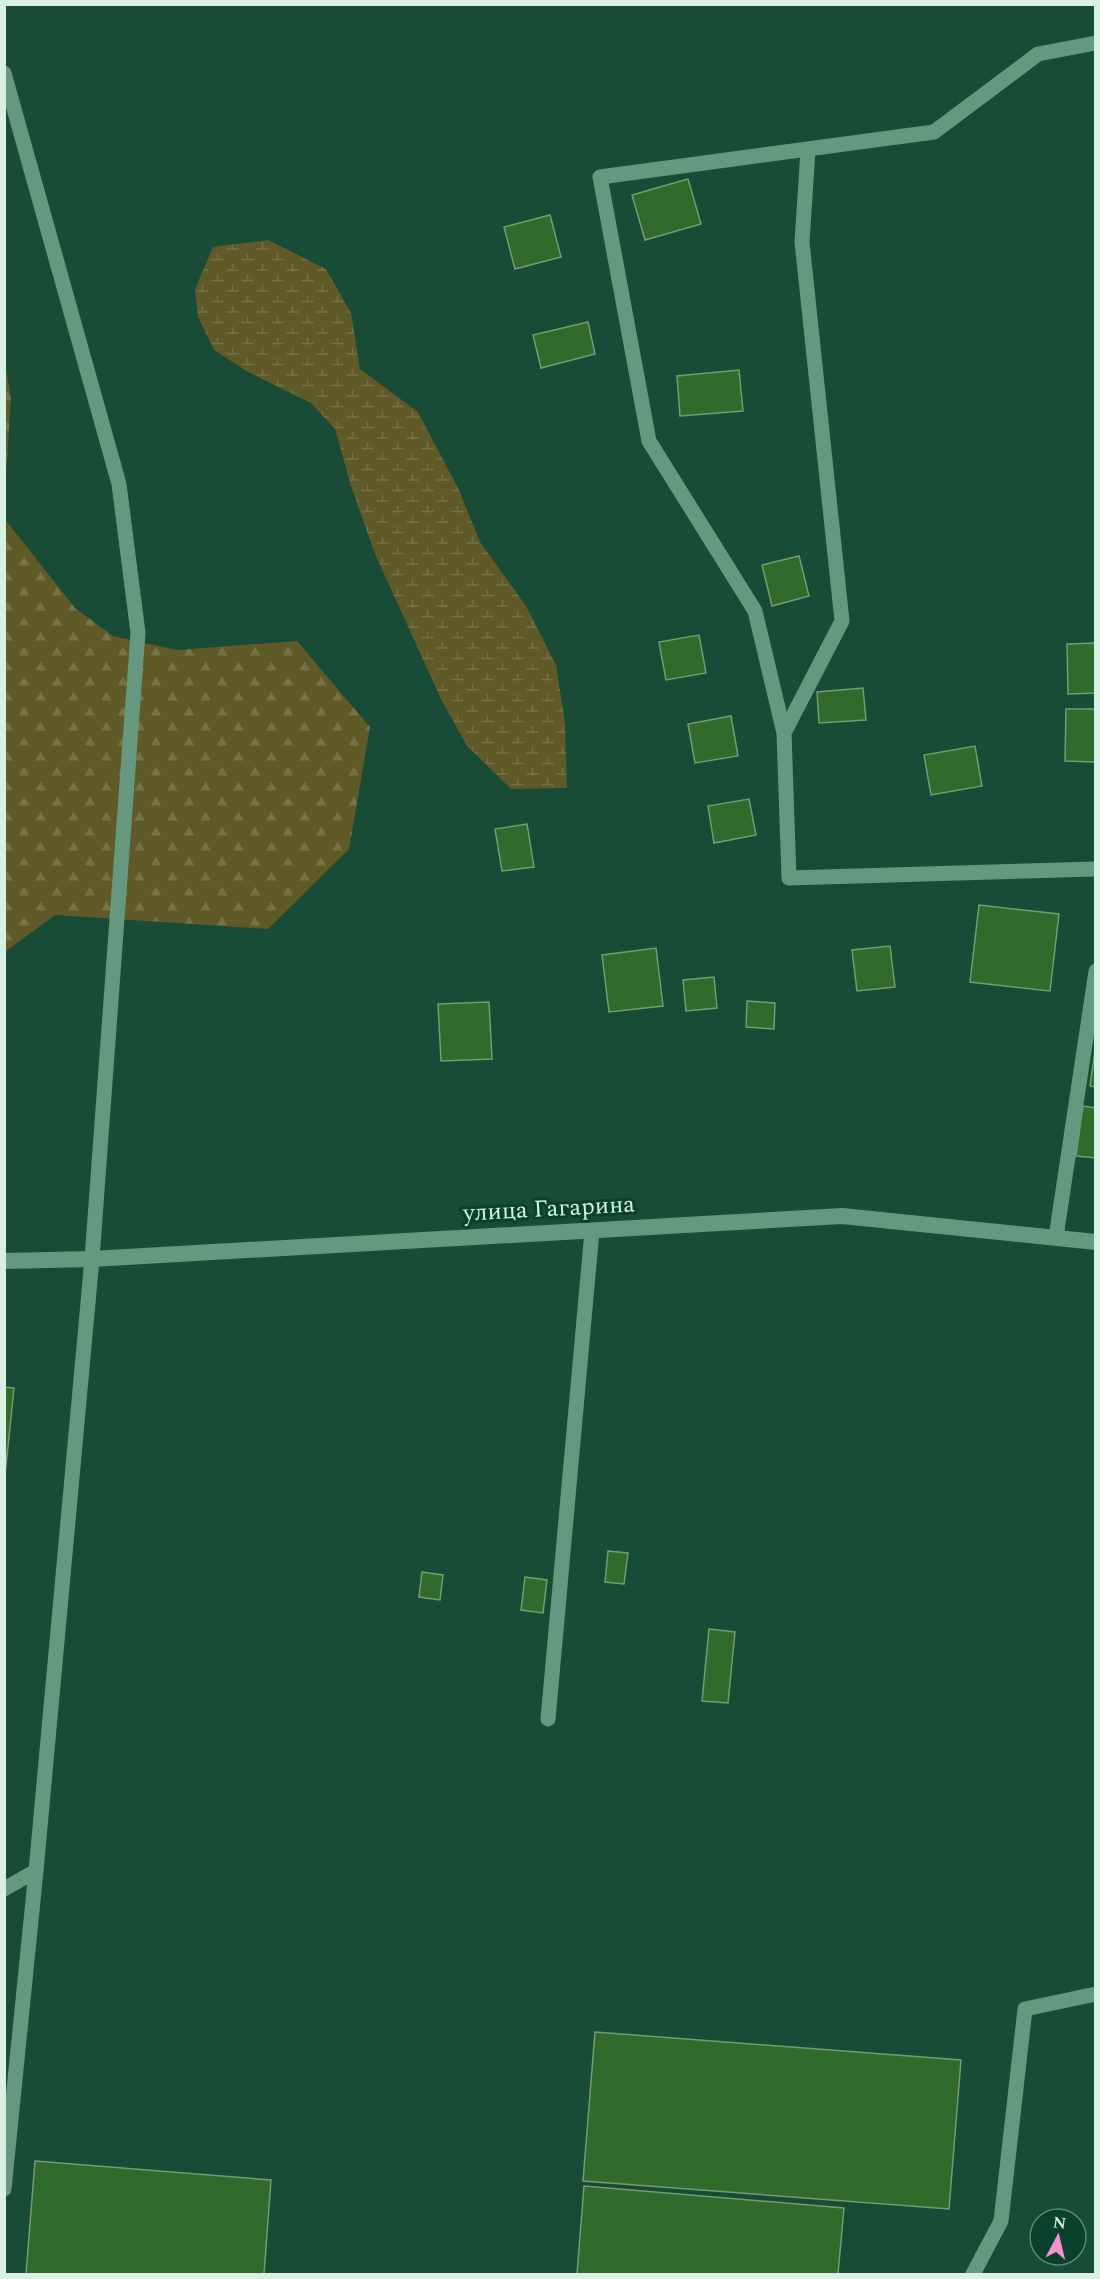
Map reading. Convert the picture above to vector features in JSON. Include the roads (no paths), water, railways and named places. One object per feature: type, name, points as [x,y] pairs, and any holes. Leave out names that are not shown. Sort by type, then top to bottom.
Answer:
[{"type":"street","name":"улица Гагарина","points":[[4,1261],[92,1259],[842,1216],[1095,1242]]},
{"type":"lane","points":[[1095,43],[1038,54],[934,132],[600,177],[649,441],[755,611],[784,733],[789,878],[1095,869]]},
{"type":"lane","points":[[4,73],[119,484],[138,633],[92,1259],[36,1871],[4,2189]]},
{"type":"lane","points":[[784,733],[842,621],[802,243],[808,150]]},
{"type":"lane","points":[[1056,1237],[1095,970]]},
{"type":"lane","points":[[548,1719],[592,1231]]},
{"type":"lane","points":[[4,1889],[36,1871]]},
{"type":"lane","points":[[973,2274],[1001,2221],[1025,2009],[1095,1994]]}]
